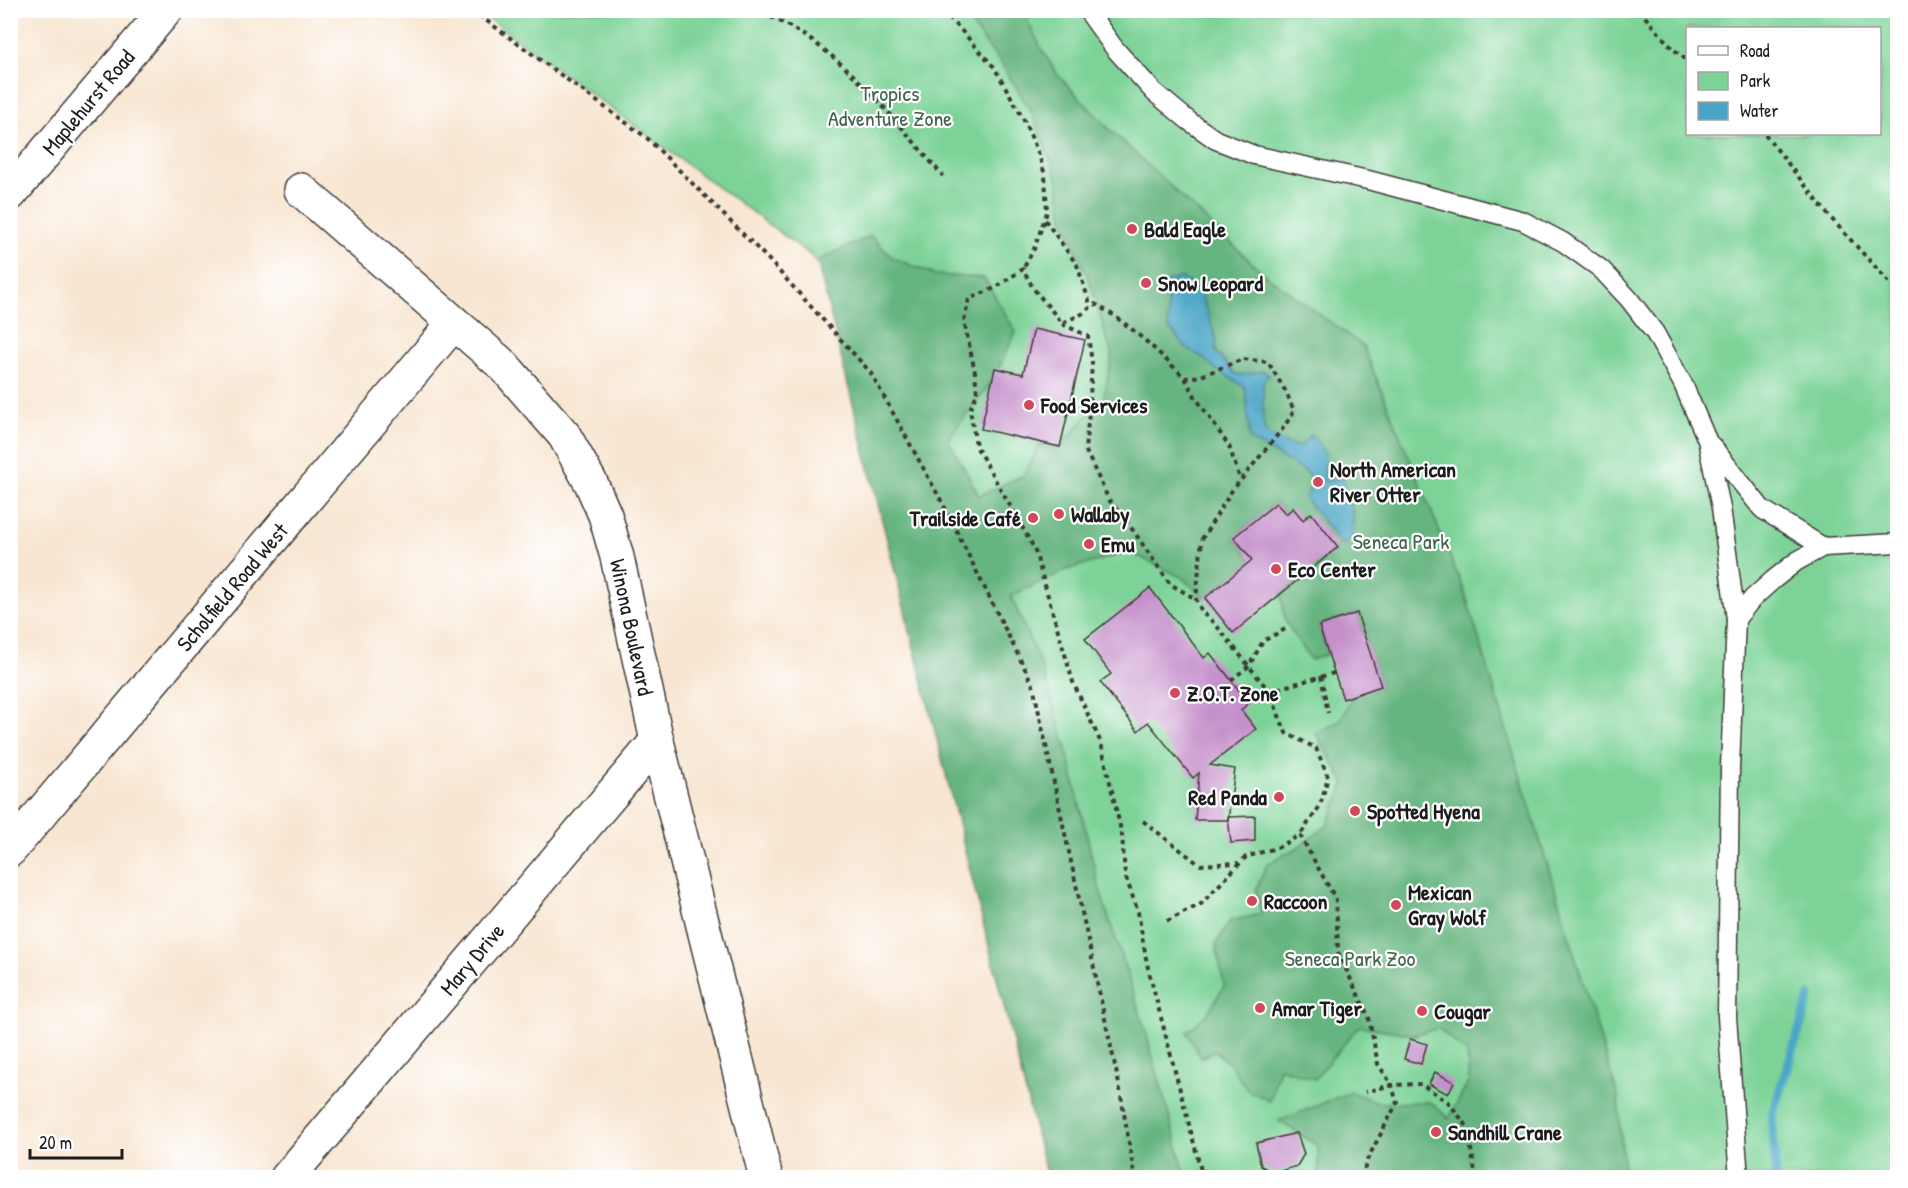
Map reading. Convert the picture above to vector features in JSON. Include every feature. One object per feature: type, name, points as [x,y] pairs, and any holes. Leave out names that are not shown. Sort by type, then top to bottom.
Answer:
[{"type":"street","name":"Maplehurst Road","points":[[10,194],[166,10]]},
{"type":"street","name":"Winona Boulevard","points":[[301,190],[504,366],[564,435],[591,483],[605,515],[617,557],[657,741],[766,1178]]},
{"type":"street","name":"Scholfield Road West","points":[[10,850],[454,323]]},
{"type":"street","name":"Mary Drive","points":[[287,1178],[657,741]]},
{"type":"lane","points":[[1087,10],[1115,49],[1154,92],[1216,140],[1254,155],[1368,180],[1523,221],[1563,242],[1601,269],[1629,299],[1655,333],[1683,384],[1707,440],[1721,508],[1736,619],[1730,768],[1726,1017],[1739,1178]]},
{"type":"lane","points":[[1707,440],[1762,509],[1823,548]]},
{"type":"lane","points":[[1736,619],[1753,598],[1773,580],[1797,561],[1823,548],[1898,543]]},
{"type":"path","points":[[472,10],[647,138],[768,259],[871,373],[943,504],[1033,685],[1119,1084],[1135,1178]]},
{"type":"path","points":[[754,10],[774,18],[818,44],[854,75],[943,176]]},
{"type":"path","points":[[943,10],[994,67],[1022,116],[1045,175],[1047,212],[1034,249],[1023,269],[995,288],[969,299],[964,321],[975,372],[977,394],[970,409],[976,446],[1034,549],[1073,682],[1101,743],[1120,825],[1125,876],[1138,912],[1147,963],[1203,1178]]},
{"type":"path","points":[[1640,10],[1672,48],[1686,59]]},
{"type":"path","points":[[1766,135],[1829,216],[1898,292]]},
{"type":"path","points":[[1045,220],[1077,265],[1091,307]]},
{"type":"path","points":[[1023,269],[1033,288],[1062,323],[1088,336],[1092,362],[1085,449],[1109,500],[1170,584],[1196,600],[1202,612],[1216,625],[1269,691],[1286,733],[1316,748],[1328,777],[1320,806],[1300,835],[1279,847],[1246,857],[1201,904],[1167,921]]},
{"type":"path","points":[[1062,323],[1082,314],[1095,304],[1113,314],[1156,349],[1185,378],[1229,446],[1240,480]]},
{"type":"path","points":[[1185,378],[1201,376],[1243,359],[1268,362],[1286,392],[1294,411],[1284,427],[1240,480],[1202,539],[1196,600]]},
{"type":"path","points":[[1231,680],[1249,666],[1263,641],[1289,627]]},
{"type":"path","points":[[1269,691],[1334,673]]},
{"type":"path","points":[[1321,676],[1328,713]]},
{"type":"path","points":[[1143,821],[1200,865],[1239,863]]},
{"type":"path","points":[[1300,835],[1336,900],[1338,952],[1369,1018],[1378,1064],[1392,1085],[1397,1103],[1367,1160],[1362,1178]]},
{"type":"path","points":[[1365,1092],[1392,1085],[1421,1084],[1448,1102],[1467,1126],[1476,1178]]},
{"type":"green space","name":"Seneca Park","points":[[478,11],[1897,11],[1897,1177],[1047,1177],[819,265],[809,254]]},
{"type":"green space","name":"Seneca Park Zoo","points":[[963,11],[1023,11],[1042,50],[1057,74],[1106,126],[1263,273],[1363,346],[1464,590],[1618,1097],[1624,1177],[1319,1177],[1318,1146],[1279,1121],[1351,1092],[1380,1103],[1430,1102],[1449,1118],[1469,1081],[1467,1053],[1438,1028],[1415,1035],[1359,1026],[1315,1079],[1279,1068],[1270,1101],[1247,1090],[1231,1065],[1215,1051],[1201,1058],[1187,1032],[1208,1013],[1224,986],[1216,944],[1230,921],[1261,914],[1256,890],[1267,864],[1295,849],[1327,826],[1345,784],[1316,733],[1340,721],[1353,695],[1381,686],[1357,613],[1319,626],[1328,654],[1311,660],[1285,621],[1281,594],[1338,547],[1311,514],[1303,520],[1293,509],[1286,514],[1276,503],[1234,537],[1252,560],[1205,598],[1181,577],[1130,552],[1066,570],[1011,596],[1042,668],[1066,746],[1099,888],[1145,1029],[1186,1177],[1047,1177],[817,261],[871,236],[893,258],[936,275],[984,278],[1016,332],[993,380],[948,439],[979,496],[1024,475],[1041,443],[1060,447],[1104,397],[1112,355],[1090,283],[1063,218],[1058,180],[1033,115],[1003,66]]},
{"type":"water","points":[[1182,277],[1201,294],[1216,338],[1216,352],[1234,373],[1243,375],[1262,371],[1269,375],[1263,381],[1263,420],[1266,434],[1299,447],[1312,435],[1325,454],[1324,481],[1343,478],[1353,515],[1353,537],[1343,545],[1305,499],[1311,487],[1308,473],[1250,440],[1245,387],[1188,350],[1168,327],[1167,282]]},
{"type":"building","name":"Food Services","points":[[1034,329],[1085,340],[1060,447],[981,429],[995,368],[1023,374]]},
{"type":"building","name":"Eco Center","points":[[1276,503],[1286,514],[1293,508],[1303,520],[1311,513],[1338,547],[1233,633],[1205,598],[1252,560],[1234,537]]},
{"type":"building","name":"Z.O.T. Zone","points":[[1150,588],[1204,658],[1210,653],[1249,703],[1241,710],[1256,729],[1210,765],[1235,769],[1228,820],[1195,820],[1199,773],[1193,778],[1148,722],[1138,731],[1100,682],[1111,674],[1085,639]]},
{"type":"building","points":[[1357,613],[1381,686],[1343,699],[1319,626]]},
{"type":"building","points":[[1255,816],[1255,841],[1231,843],[1228,817]]},
{"type":"building","points":[[1410,1039],[1427,1044],[1421,1064],[1404,1059]]},
{"type":"building","points":[[1435,1072],[1454,1082],[1448,1094],[1429,1084]]},
{"type":"building","points":[[1297,1133],[1304,1154],[1297,1166],[1274,1173],[1261,1166],[1256,1143]]},
{"type":"waterway","points":[[1776,1178],[1772,1115],[1810,996]]},
{"type":"place","name":"Bald Eagle","points":[[1132,229]]},
{"type":"place","name":"Snow Leopard","points":[[1146,283]]},
{"type":"place","name":"Food Services","points":[[1029,405]]},
{"type":"place","name":"North American River Otter","points":[[1318,482]]},
{"type":"place","name":"Wallaby","points":[[1059,514]]},
{"type":"place","name":"Trailside Café","points":[[1033,518]]},
{"type":"place","name":"Emu","points":[[1089,544]]},
{"type":"place","name":"Eco Center","points":[[1276,569]]},
{"type":"place","name":"Z.O.T. Zone","points":[[1175,693]]},
{"type":"place","name":"Red Panda","points":[[1279,797]]},
{"type":"place","name":"Spotted Hyena","points":[[1355,811]]},
{"type":"place","name":"Raccoon","points":[[1252,901]]},
{"type":"place","name":"Mexican Gray Wolf","points":[[1396,905]]},
{"type":"place","name":"Amar Tiger","points":[[1260,1008]]},
{"type":"place","name":"Cougar","points":[[1422,1011]]},
{"type":"place","name":"Sandhill Crane","points":[[1436,1132]]},
{"type":"park label","name":"Tropics Adventure Zone","points":[[890,106]]}]
